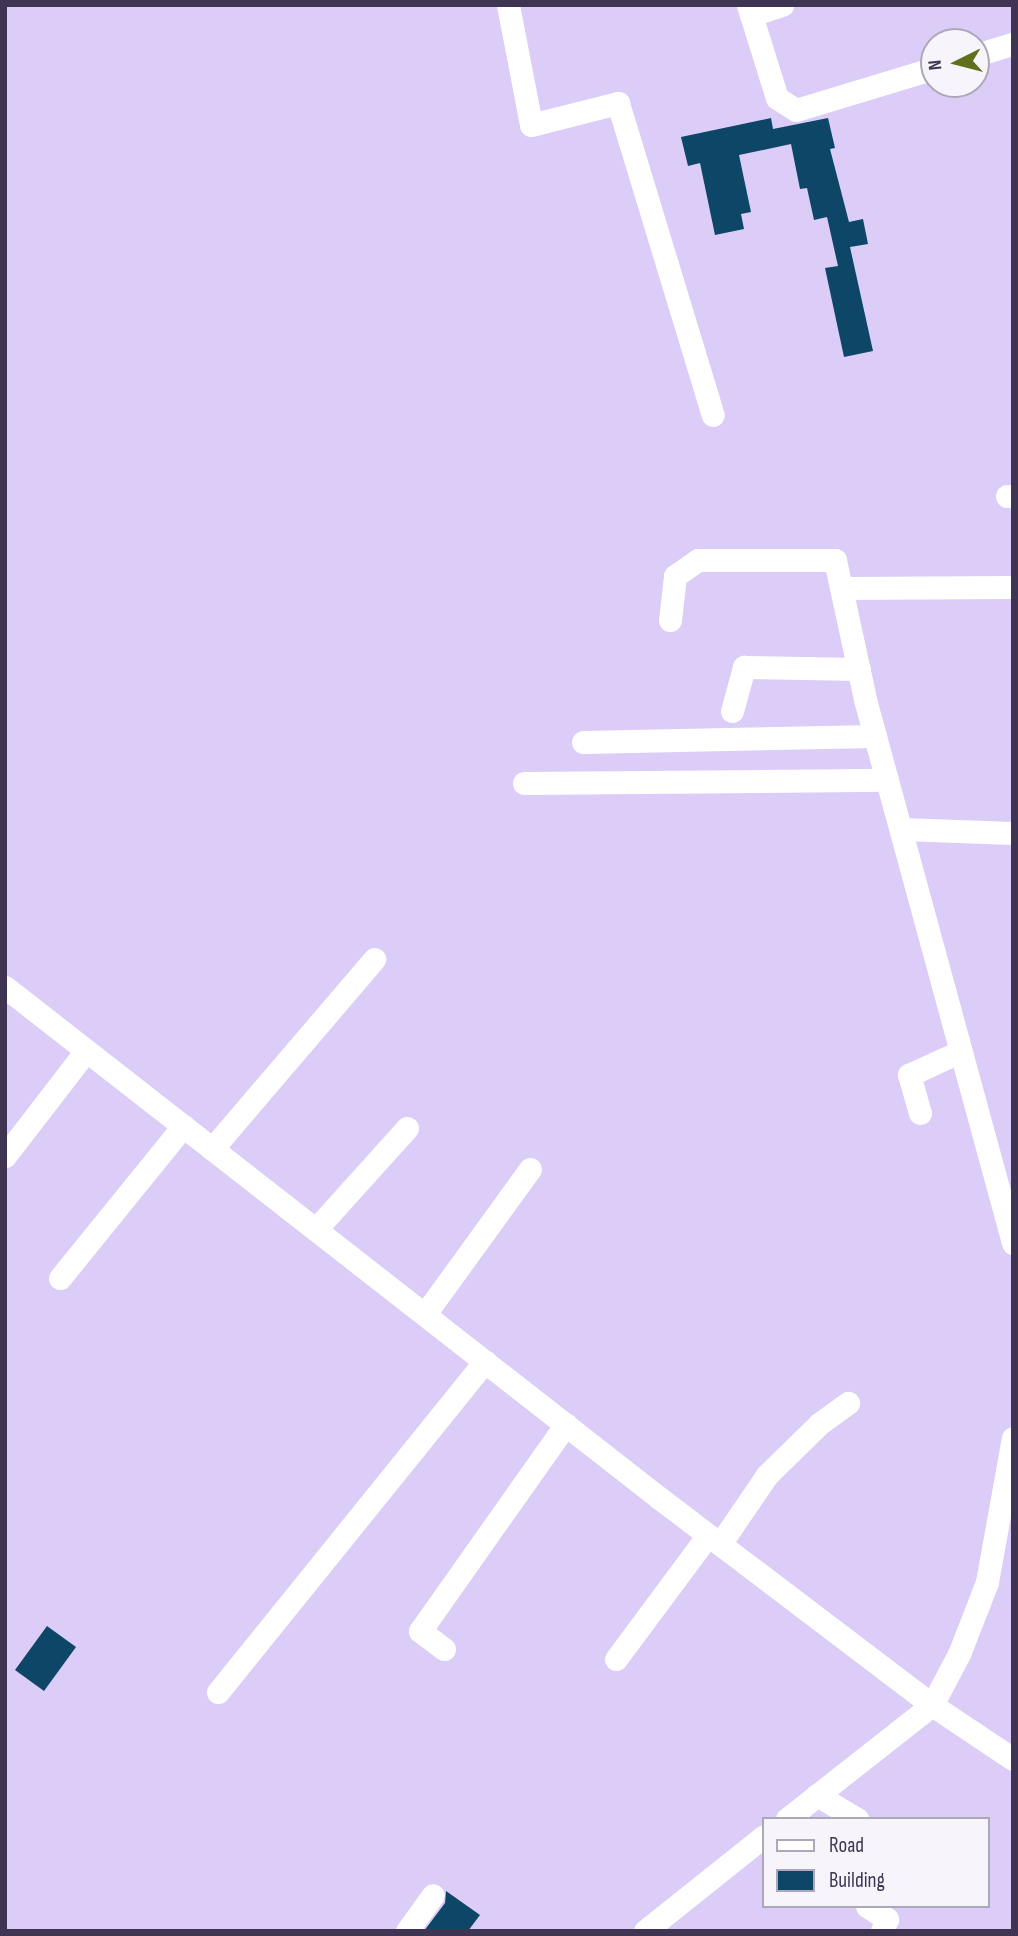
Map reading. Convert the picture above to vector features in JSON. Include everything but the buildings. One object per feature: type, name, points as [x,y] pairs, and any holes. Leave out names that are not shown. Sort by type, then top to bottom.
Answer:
[{"type":"street","points":[[508,5],[531,125],[618,103],[713,415]]},
{"type":"street","points":[[782,5],[750,10],[777,98],[796,110],[920,72]]},
{"type":"street","points":[[990,51],[1013,44]]},
{"type":"street","points":[[670,620],[675,576],[698,560],[835,560],[875,736],[1013,1243]]},
{"type":"street","points":[[842,588],[1013,587]]},
{"type":"street","points":[[732,711],[744,667],[859,669]]},
{"type":"street","points":[[583,742],[875,736]]},
{"type":"street","points":[[524,783],[887,780]]},
{"type":"street","points":[[901,830],[1013,832]]},
{"type":"street","points":[[212,1149],[374,959]]},
{"type":"street","points":[[5,987],[714,1539],[932,1705],[1013,1759]]},
{"type":"street","points":[[5,1156],[86,1051]]},
{"type":"street","points":[[920,1113],[909,1075],[961,1051]]},
{"type":"street","points":[[60,1278],[183,1126]]},
{"type":"street","points":[[316,1229],[407,1128]]},
{"type":"street","points":[[425,1314],[530,1169]]},
{"type":"street","points":[[218,1692],[485,1361]]},
{"type":"street","points":[[616,1659],[768,1475],[818,1424],[848,1403]]},
{"type":"street","points":[[444,1649],[420,1631],[566,1424]]},
{"type":"street","points":[[789,1817],[932,1705],[959,1654],[987,1581],[1013,1438]]},
{"type":"street","points":[[817,1794],[855,1817]]},
{"type":"street","points":[[645,1931],[762,1840]]},
{"type":"street","points":[[407,1931],[433,1895]]},
{"type":"street","points":[[870,1908],[887,1919],[881,1931]]}]
